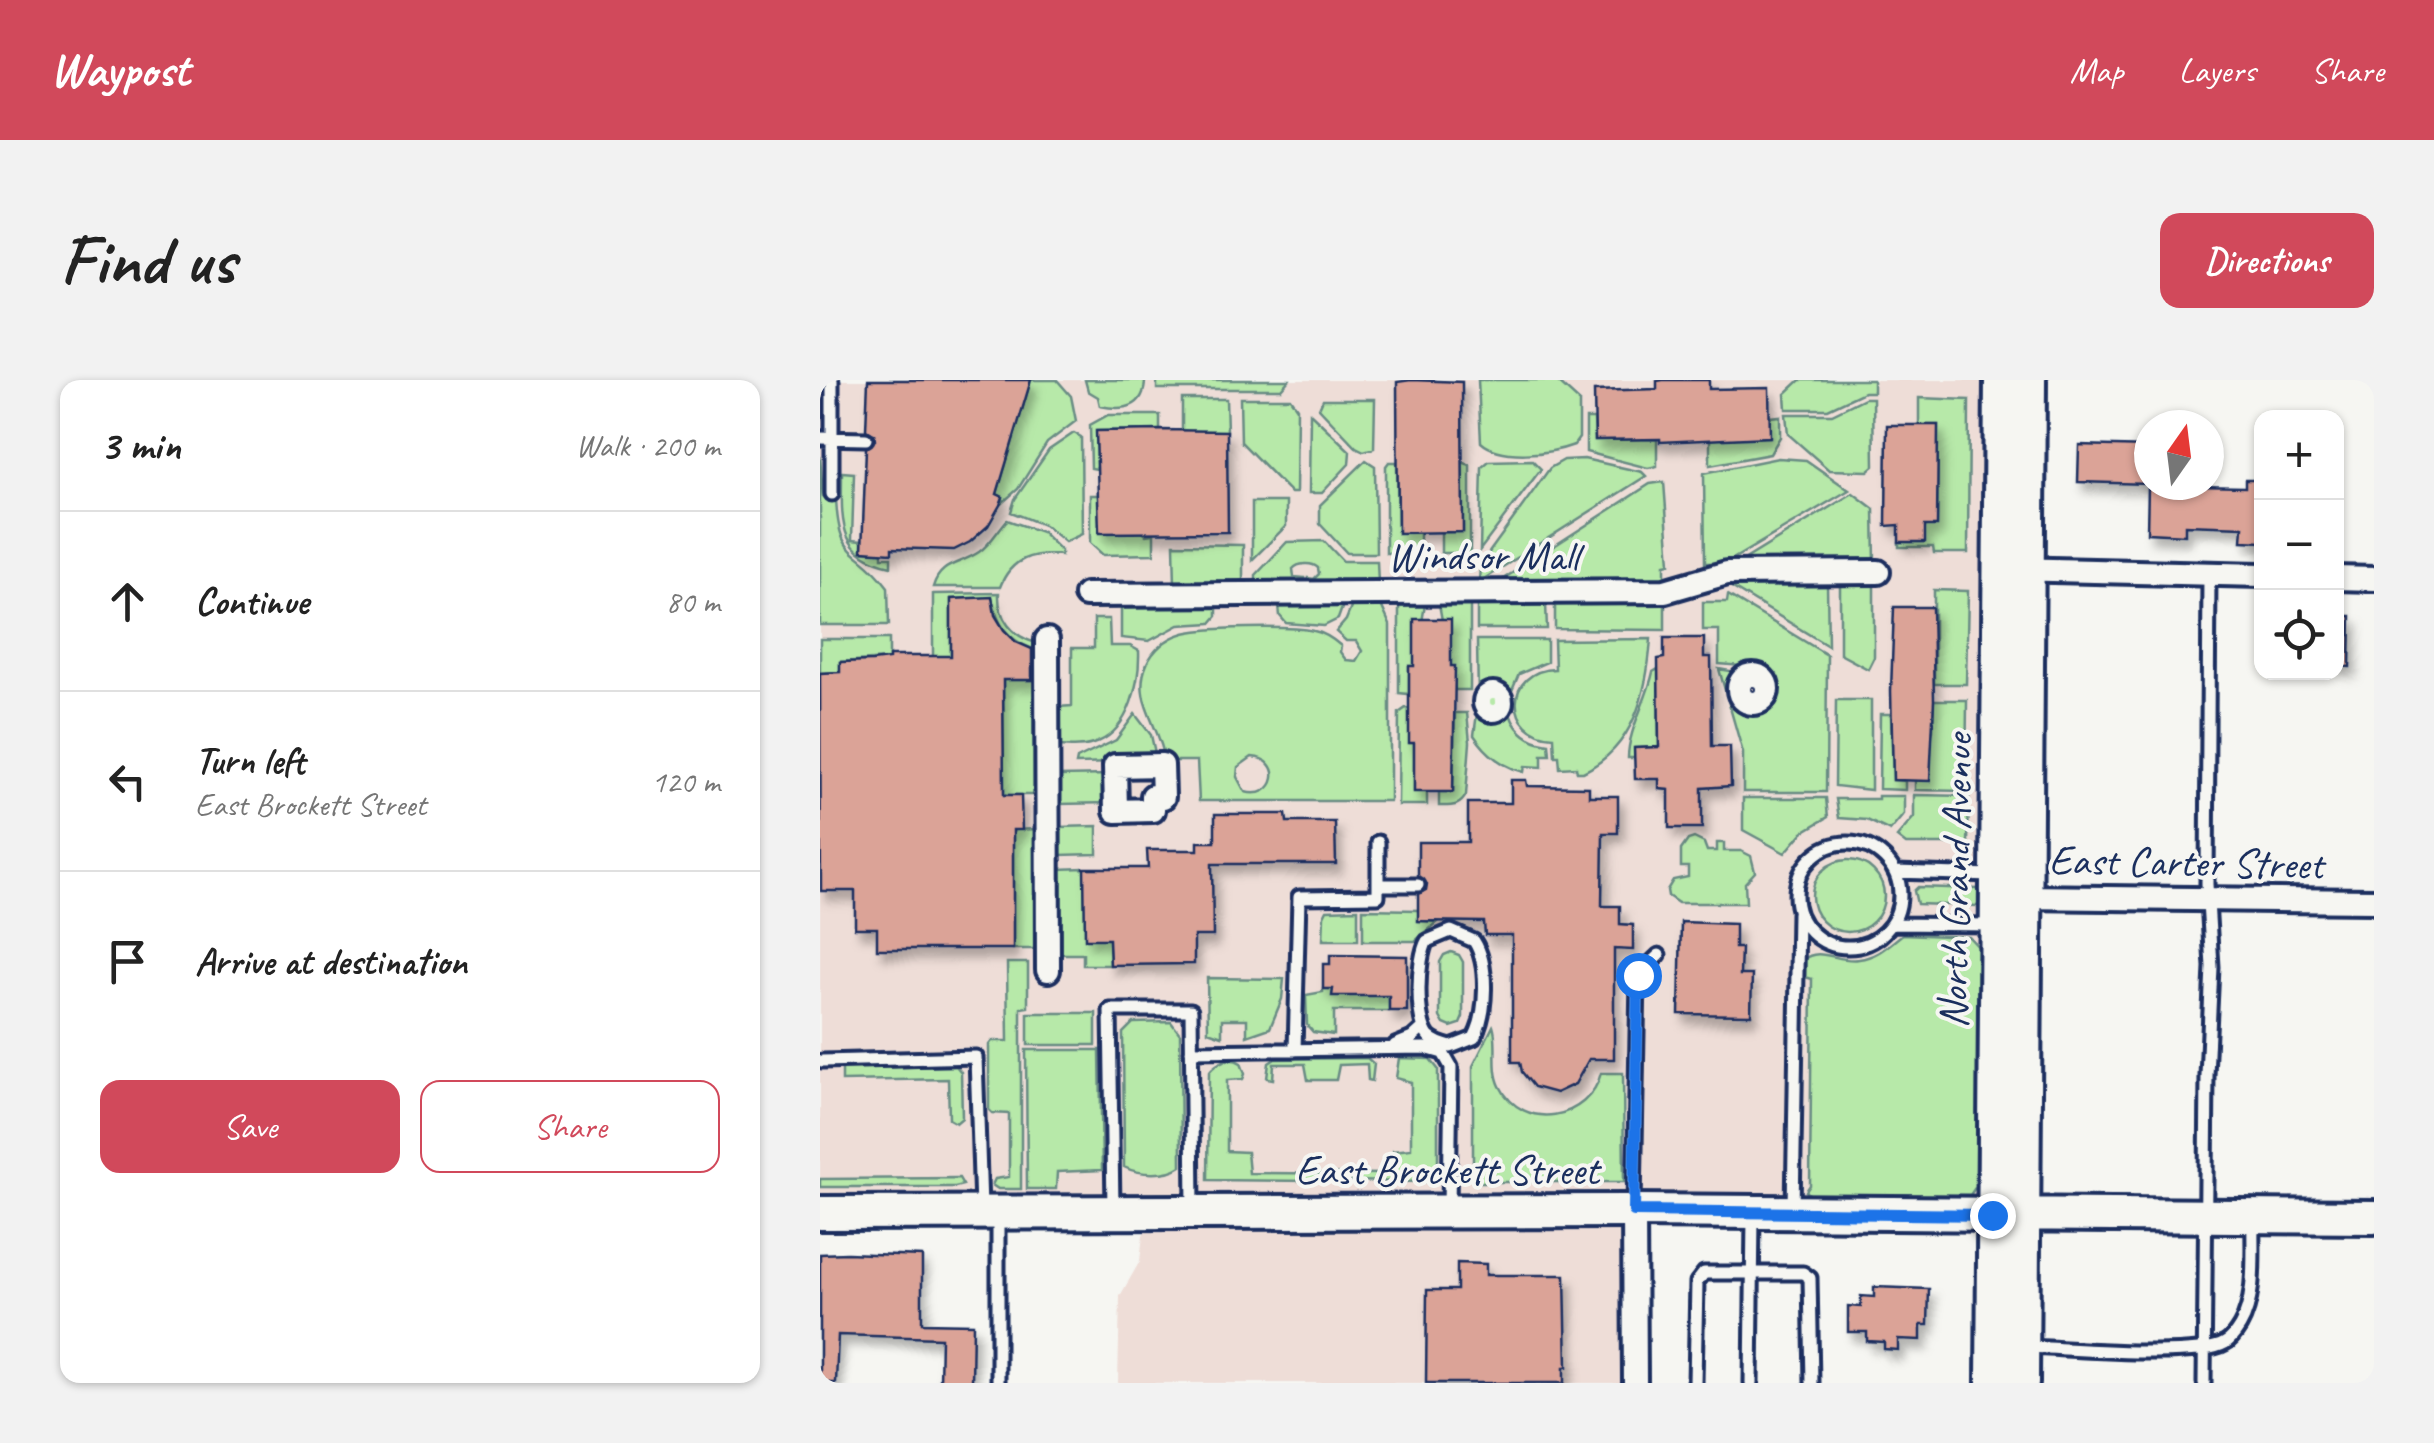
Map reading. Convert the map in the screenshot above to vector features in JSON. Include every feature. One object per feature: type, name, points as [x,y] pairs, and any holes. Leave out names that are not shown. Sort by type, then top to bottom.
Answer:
[{"type":"street","name":"North Grand Avenue","points":[[2001,380],[2014,568]]},
{"type":"street","name":"North Grand Avenue","points":[[1992,1383],[2007,1215],[2004,899],[2014,568],[2029,380]]},
{"type":"street","points":[[2014,568],[2254,576]]},
{"type":"street","name":"Windsor Mall","points":[[1086,595],[1665,592],[1726,573],[1878,572]]},
{"type":"street","points":[[2344,578],[2374,579]]},
{"type":"street","points":[[1047,640],[1048,970]]},
{"type":"street","name":"East Carter Street","points":[[2004,899],[2374,900]]},
{"type":"street","points":[[1634,1211],[1635,1383]]},
{"type":"street","name":"East Brockett Street","points":[[820,1213],[1634,1211],[2374,1216]]},
{"type":"street","name":"North Grand Avenue","points":[[2007,1215],[2022,1347],[2022,1383]]},
{"type":"lane","points":[[832,380],[826,438],[832,494]]},
{"type":"lane","points":[[826,438],[866,439]]},
{"type":"lane","points":[[2204,1383],[2212,968],[2210,574]]},
{"type":"lane","points":[[1295,1050],[1299,897],[1378,896],[1378,842]]},
{"type":"lane","points":[[1793,1212],[1796,892],[1800,876],[1821,851],[1836,844],[1853,843],[1885,858],[1896,872],[1900,907],[1880,937],[1864,945],[1830,944],[1804,924],[1798,908]]},
{"type":"lane","points":[[1896,872],[2004,899]]},
{"type":"lane","points":[[1378,885],[1418,884]]},
{"type":"lane","points":[[1892,924],[2004,899]]},
{"type":"lane","points":[[1451,931],[1474,941],[1482,959],[1480,1027],[1474,1038],[1463,1044],[1439,1044],[1423,1028],[1422,950],[1437,934],[1451,931]]},
{"type":"lane","points":[[1634,1211],[1638,975],[1659,955]]},
{"type":"lane","points":[[1113,1212],[1110,1010],[1190,1010],[1194,1212]]},
{"type":"lane","points":[[1386,1049],[1412,1038],[1423,1028]]},
{"type":"lane","points":[[1449,1211],[1451,1066],[1463,1044]]},
{"type":"lane","points":[[1192,1052],[1425,1048],[1442,1053],[1451,1066]]},
{"type":"lane","points":[[822,1061],[976,1057],[990,1212],[998,1383]]},
{"type":"lane","points":[[1751,1383],[1754,1212]]},
{"type":"lane","points":[[2022,1347],[2151,1352],[2205,1349],[2228,1343],[2242,1324],[2250,1299],[2254,1216]]},
{"type":"lane","points":[[1695,1383],[1697,1282],[1704,1273],[1803,1273],[1810,1278],[1812,1383]]},
{"type":"shaded area","points":[[820,380],[1985,380],[1979,1195],[820,1197]]},
{"type":"shaded area","points":[[1620,1222],[1621,1383],[1118,1383],[1120,1296],[1140,1261],[1147,1226]]},
{"type":"green space","points":[[1027,380],[1057,380],[1071,396],[1076,421],[1047,443],[1018,489],[1002,503],[1003,497],[997,494],[1030,383]]},
{"type":"green space","points":[[1085,380],[1145,380],[1137,402],[1117,408],[1100,406]]},
{"type":"green space","points":[[1157,380],[1289,380],[1281,389],[1157,389]]},
{"type":"green space","points":[[1478,380],[1556,380],[1579,401],[1579,438],[1574,445],[1539,453],[1490,448],[1481,442]]},
{"type":"green space","points":[[1800,380],[1873,380],[1873,392],[1864,392],[1828,409],[1786,409],[1785,394]]},
{"type":"green space","points":[[1240,398],[1290,398],[1297,408],[1296,493],[1291,493],[1241,442]]},
{"type":"green space","points":[[1873,398],[1874,466],[1868,471],[1829,470],[1788,434],[1786,414],[1832,414]]},
{"type":"green space","points":[[1919,398],[1969,400],[1968,553],[1899,547],[1899,542],[1924,542],[1925,526],[1937,525],[1938,425],[1919,425]]},
{"type":"green space","points":[[1182,399],[1226,399],[1227,431],[1182,432]]},
{"type":"green space","points":[[1323,399],[1375,399],[1374,448],[1364,451],[1356,447],[1319,408]]},
{"type":"green space","points":[[1310,413],[1350,451],[1349,464],[1322,493],[1309,493]]},
{"type":"green space","points":[[1108,415],[1160,415],[1160,430],[1097,431],[1097,469],[1091,468],[1090,425]]},
{"type":"green space","points":[[1780,416],[1780,437],[1770,454],[1710,465],[1710,438],[1769,437],[1770,417]]},
{"type":"green space","points":[[1586,419],[1594,419],[1595,440],[1657,439],[1657,466],[1648,468],[1586,452]]},
{"type":"green space","points":[[1074,433],[1081,437],[1082,534],[1065,542],[1044,525],[1011,512],[1015,499],[1049,450]]},
{"type":"green space","points":[[820,456],[823,496],[836,496],[845,543],[888,587],[889,625],[820,625]]},
{"type":"green space","points":[[1778,458],[1806,460],[1849,490],[1726,563],[1705,563],[1704,473]]},
{"type":"green space","points":[[1584,459],[1646,476],[1479,582],[1480,565],[1550,468],[1564,460]]},
{"type":"green space","points":[[1366,460],[1375,466],[1376,553],[1347,553],[1320,524],[1320,505]]},
{"type":"green space","points":[[1532,460],[1541,469],[1480,550],[1482,467],[1489,461]]},
{"type":"green space","points":[[1389,462],[1397,462],[1398,532],[1420,532],[1420,553],[1386,553]]},
{"type":"green space","points":[[1462,462],[1470,465],[1470,553],[1441,553],[1441,532],[1463,532]]},
{"type":"green space","points":[[842,472],[854,473],[852,540],[862,541],[862,551],[882,552],[882,557],[891,557],[891,566],[860,553],[851,543],[843,519]]},
{"type":"green space","points":[[1664,482],[1670,563],[1665,564],[1665,580],[1500,581],[1650,484]]},
{"type":"green space","points":[[1853,493],[1874,509],[1875,562],[1739,563]]},
{"type":"green space","points":[[1090,495],[1098,495],[1146,535],[1154,534],[1154,554],[1103,555],[1090,543]]},
{"type":"green space","points":[[1252,502],[1286,502],[1286,526],[1252,560]]},
{"type":"green space","points":[[1007,520],[1042,532],[1061,555],[1024,559],[1010,569],[1000,587],[933,587],[940,573],[983,549]]},
{"type":"green space","points":[[1324,541],[1343,561],[1377,561],[1378,583],[1308,583],[1308,578],[1319,574],[1318,568],[1305,564],[1293,569],[1294,577],[1304,578],[1304,583],[1256,584],[1256,575],[1287,542]]},
{"type":"green space","points":[[1174,544],[1243,545],[1243,584],[1175,585]]},
{"type":"green space","points":[[1874,583],[1874,657],[1868,669],[1840,654],[1840,584]]},
{"type":"green space","points":[[1827,584],[1828,646],[1728,585]]},
{"type":"green space","points":[[1934,590],[1968,591],[1966,684],[1934,684]]},
{"type":"green space","points":[[999,593],[1008,625],[1036,643],[1037,795],[1004,795],[1003,680],[1032,680],[1033,649],[1005,630],[992,598],[951,599],[951,659],[933,659],[933,594]]},
{"type":"green space","points":[[1728,595],[1827,655],[1826,792],[1743,792],[1743,753],[1719,669],[1753,675],[1745,677],[1739,685],[1740,695],[1748,702],[1760,701],[1767,689],[1755,671],[1719,664],[1719,630],[1703,630],[1703,602],[1727,602]]},
{"type":"green space","points":[[1665,603],[1665,630],[1555,629],[1555,604]]},
{"type":"green space","points":[[1439,604],[1470,604],[1470,690],[1455,690]]},
{"type":"green space","points":[[1477,604],[1546,604],[1547,629],[1477,629]]},
{"type":"green space","points":[[1343,605],[1338,619],[1324,626],[1286,623],[1279,606]]},
{"type":"green space","points":[[1352,605],[1381,605],[1390,625],[1390,801],[1199,801],[1197,761],[1165,761],[1145,701],[1143,677],[1153,654],[1171,638],[1191,632],[1287,628],[1325,635],[1341,646],[1346,660],[1356,661],[1362,651],[1356,641],[1346,641],[1336,632]],"holes":[[[1252,757],[1262,759],[1273,771],[1270,785],[1264,791],[1245,792],[1237,777],[1238,767]]]},
{"type":"green space","points":[[1399,605],[1425,605],[1414,666],[1409,666],[1409,694],[1399,693]]},
{"type":"green space","points":[[1217,606],[1217,616],[1211,623],[1179,625],[1149,641],[1121,638],[1121,607]]},
{"type":"green space","points":[[1094,619],[1109,619],[1110,646],[1130,646],[1139,651],[1135,690],[1125,715],[1109,736],[1088,745],[1058,746],[1058,707],[1072,706],[1072,648],[1094,648]]},
{"type":"green space","points":[[820,639],[889,639],[889,659],[840,662],[840,672],[820,673]]},
{"type":"green space","points":[[1651,639],[1641,698],[1626,733],[1601,761],[1583,772],[1577,772],[1576,767],[1560,768],[1554,737],[1538,734],[1526,726],[1517,703],[1526,680],[1538,672],[1555,669],[1554,640]]},
{"type":"green space","points":[[1477,640],[1547,640],[1547,662],[1519,674],[1508,700],[1500,701],[1500,706],[1508,706],[1522,732],[1549,744],[1550,755],[1542,755],[1542,767],[1525,766],[1524,772],[1509,767],[1474,735],[1478,706],[1486,705],[1486,700],[1478,699]]},
{"type":"green space","points":[[1658,669],[1659,747],[1635,748],[1635,758],[1628,758],[1634,726],[1653,672]]},
{"type":"green space","points":[[1836,700],[1871,700],[1871,790],[1835,786]]},
{"type":"green space","points":[[1934,700],[1967,700],[1966,791],[1915,790],[1933,731]]},
{"type":"green space","points":[[1406,708],[1410,743],[1414,743],[1414,791],[1427,792],[1427,805],[1398,805],[1399,713]]},
{"type":"green space","points":[[1455,713],[1467,713],[1470,742],[1466,795],[1458,804],[1439,806],[1439,792],[1453,792]]},
{"type":"green space","points":[[1135,714],[1151,735],[1157,762],[1076,764],[1077,759],[1116,740]]},
{"type":"green space","points":[[1880,714],[1891,714],[1893,780],[1905,781],[1905,790],[1879,789]]},
{"type":"green space","points":[[1110,775],[1111,803],[1059,804],[1059,776]]},
{"type":"green space","points":[[1914,795],[1969,796],[1968,844],[1906,844],[1897,837],[1914,817]]},
{"type":"green space","points":[[1904,796],[1904,814],[1890,831],[1867,820],[1839,818],[1836,799]]},
{"type":"green space","points":[[1743,798],[1826,798],[1828,817],[1803,832],[1785,853],[1743,830]]},
{"type":"green space","points":[[1097,826],[1097,854],[1059,855],[1059,827]]},
{"type":"green space","points":[[1037,829],[1038,949],[1013,949],[1013,830]]},
{"type":"green space","points":[[1694,838],[1704,843],[1707,851],[1717,851],[1717,843],[1724,843],[1724,851],[1741,851],[1751,856],[1755,872],[1745,883],[1746,903],[1678,903],[1668,896],[1673,880],[1688,877],[1688,867],[1681,867],[1681,850]]},
{"type":"green space","points":[[1848,860],[1873,871],[1884,896],[1873,921],[1848,932],[1823,921],[1812,896],[1823,871]]},
{"type":"green space","points":[[1084,868],[1109,939],[1110,965],[1083,965],[1083,954],[1059,954],[1059,869]]},
{"type":"green space","points":[[1918,887],[1978,889],[1981,903],[1917,904],[1914,891]]},
{"type":"green space","points":[[1358,909],[1358,940],[1323,940],[1327,910]]},
{"type":"green space","points":[[1363,909],[1418,910],[1419,921],[1438,922],[1415,941],[1363,941]]},
{"type":"green space","points":[[1903,934],[1969,937],[1981,950],[1979,1182],[1970,1195],[1810,1195],[1806,1191],[1810,1185],[1812,979],[1802,976],[1803,960],[1816,954],[1852,960],[1866,958]]},
{"type":"green space","points":[[1451,952],[1463,962],[1463,1017],[1460,1024],[1451,1027],[1440,1017],[1440,962]]},
{"type":"green space","points":[[1007,963],[1028,963],[1028,1007],[1021,1008],[1021,1189],[998,1189],[992,1185],[995,1179],[1009,1177],[1009,1114],[989,1110],[989,1045],[992,1041],[1008,1041]]},
{"type":"green space","points":[[1207,978],[1284,979],[1282,999],[1270,1028],[1247,1036],[1247,1019],[1222,1019],[1222,1036],[1208,1031]]},
{"type":"green space","points":[[1333,989],[1333,995],[1389,996],[1389,1011],[1334,1011],[1334,1035],[1313,1032],[1307,1025],[1306,995]]},
{"type":"green space","points":[[1028,1013],[1096,1013],[1096,1045],[1028,1045]]},
{"type":"green space","points":[[1171,1022],[1180,1034],[1181,1166],[1161,1173],[1137,1172],[1124,1167],[1123,1033],[1133,1023]]},
{"type":"green space","points":[[1493,1026],[1497,1079],[1510,1101],[1524,1110],[1555,1115],[1570,1110],[1594,1089],[1601,1073],[1623,1073],[1624,1182],[1473,1182],[1473,1066]]},
{"type":"green space","points":[[1026,1050],[1100,1050],[1102,1170],[1057,1172],[1056,1189],[1027,1189]]},
{"type":"green space","points":[[1367,1058],[1374,1064],[1372,1081],[1368,1080],[1367,1064],[1339,1065],[1336,1080],[1308,1080],[1305,1064],[1274,1064],[1273,1079],[1267,1078],[1269,1063],[1275,1059]]},
{"type":"green space","points":[[1399,1058],[1430,1059],[1438,1069],[1438,1182],[1208,1180],[1209,1072],[1228,1060],[1241,1063],[1245,1074],[1243,1079],[1227,1080],[1227,1151],[1247,1152],[1249,1173],[1391,1174],[1393,1151],[1411,1149],[1411,1082],[1396,1078]]},
{"type":"green space","points":[[956,1066],[961,1072],[962,1118],[956,1123],[949,1119],[948,1079],[842,1081],[842,1068]]},
{"type":"green space","points":[[959,1178],[963,1185],[955,1187],[820,1187],[820,1179]]},
{"type":"building","points":[[868,380],[1031,380],[997,494],[1003,497],[1000,505],[988,526],[970,542],[954,550],[862,551],[866,448],[875,440],[874,434],[866,430]]},
{"type":"building","points":[[1709,380],[1709,389],[1769,388],[1770,437],[1660,442],[1595,440],[1594,391],[1657,389],[1657,381]]},
{"type":"building","points":[[1397,382],[1462,382],[1463,532],[1398,533]]},
{"type":"building","points":[[1887,425],[1938,425],[1937,526],[1925,526],[1925,542],[1899,542],[1899,525],[1886,526]]},
{"type":"building","points":[[1096,431],[1227,431],[1228,532],[1099,533]]},
{"type":"building","points":[[2079,445],[2134,447],[2134,484],[2078,482]]},
{"type":"building","points":[[2245,480],[2254,480],[2254,542],[2242,541],[2243,527],[2185,525],[2185,535],[2147,533],[2148,500],[2224,500],[2224,487],[2245,487]]},
{"type":"building","points":[[992,597],[995,615],[1004,630],[1016,642],[1032,649],[1032,680],[1003,680],[1004,795],[1021,795],[1022,830],[1013,830],[1013,949],[877,949],[877,928],[855,928],[855,891],[821,891],[820,673],[840,672],[840,662],[889,656],[951,656],[951,599]]},
{"type":"building","points":[[1894,607],[1932,607],[1934,700],[1930,781],[1893,780]]},
{"type":"building","points":[[2344,616],[2351,616],[2350,667],[2344,667]]},
{"type":"building","points":[[1414,619],[1451,619],[1451,666],[1455,666],[1453,792],[1414,792],[1414,743],[1409,743],[1409,666],[1414,666]]},
{"type":"building","points":[[1664,638],[1704,638],[1704,657],[1711,657],[1712,746],[1730,746],[1731,786],[1702,788],[1702,828],[1669,828],[1669,790],[1659,789],[1659,779],[1635,779],[1634,748],[1659,747],[1658,659],[1664,658]]},
{"type":"building","points":[[1511,780],[1526,780],[1527,786],[1589,787],[1589,796],[1618,796],[1618,833],[1603,833],[1602,906],[1620,906],[1620,924],[1633,925],[1633,950],[1614,949],[1614,1059],[1589,1059],[1575,1084],[1556,1093],[1534,1087],[1522,1072],[1520,1062],[1512,1062],[1512,935],[1485,935],[1484,922],[1418,921],[1418,894],[1426,890],[1427,884],[1418,876],[1418,842],[1468,842],[1468,803],[1511,803]]},
{"type":"building","points":[[1215,814],[1286,814],[1287,822],[1335,822],[1336,864],[1212,864],[1213,936],[1194,936],[1194,964],[1110,965],[1109,939],[1085,939],[1084,868],[1148,868],[1147,850],[1198,850],[1198,842],[1215,842]]},
{"type":"building","points":[[1681,922],[1735,924],[1735,948],[1741,948],[1740,975],[1752,975],[1751,1015],[1679,1014]]},
{"type":"building","points":[[1330,955],[1407,956],[1407,1011],[1389,1011],[1389,996],[1332,996],[1333,989],[1323,989],[1323,964],[1330,964]]},
{"type":"building","points":[[820,1254],[922,1256],[922,1323],[973,1324],[972,1383],[940,1383],[941,1338],[838,1335],[836,1383],[820,1383]]},
{"type":"building","points":[[1457,1263],[1486,1264],[1486,1275],[1565,1275],[1564,1383],[1426,1383],[1427,1290],[1457,1290]]},
{"type":"building","points":[[1874,1287],[1929,1289],[1928,1325],[1921,1325],[1921,1340],[1898,1339],[1898,1350],[1884,1349],[1884,1342],[1867,1341],[1867,1332],[1848,1332],[1848,1306],[1861,1307],[1861,1296],[1874,1297]]},
{"type":"route","points":[[1638,975],[1634,1211],[1992,1215]]}]
